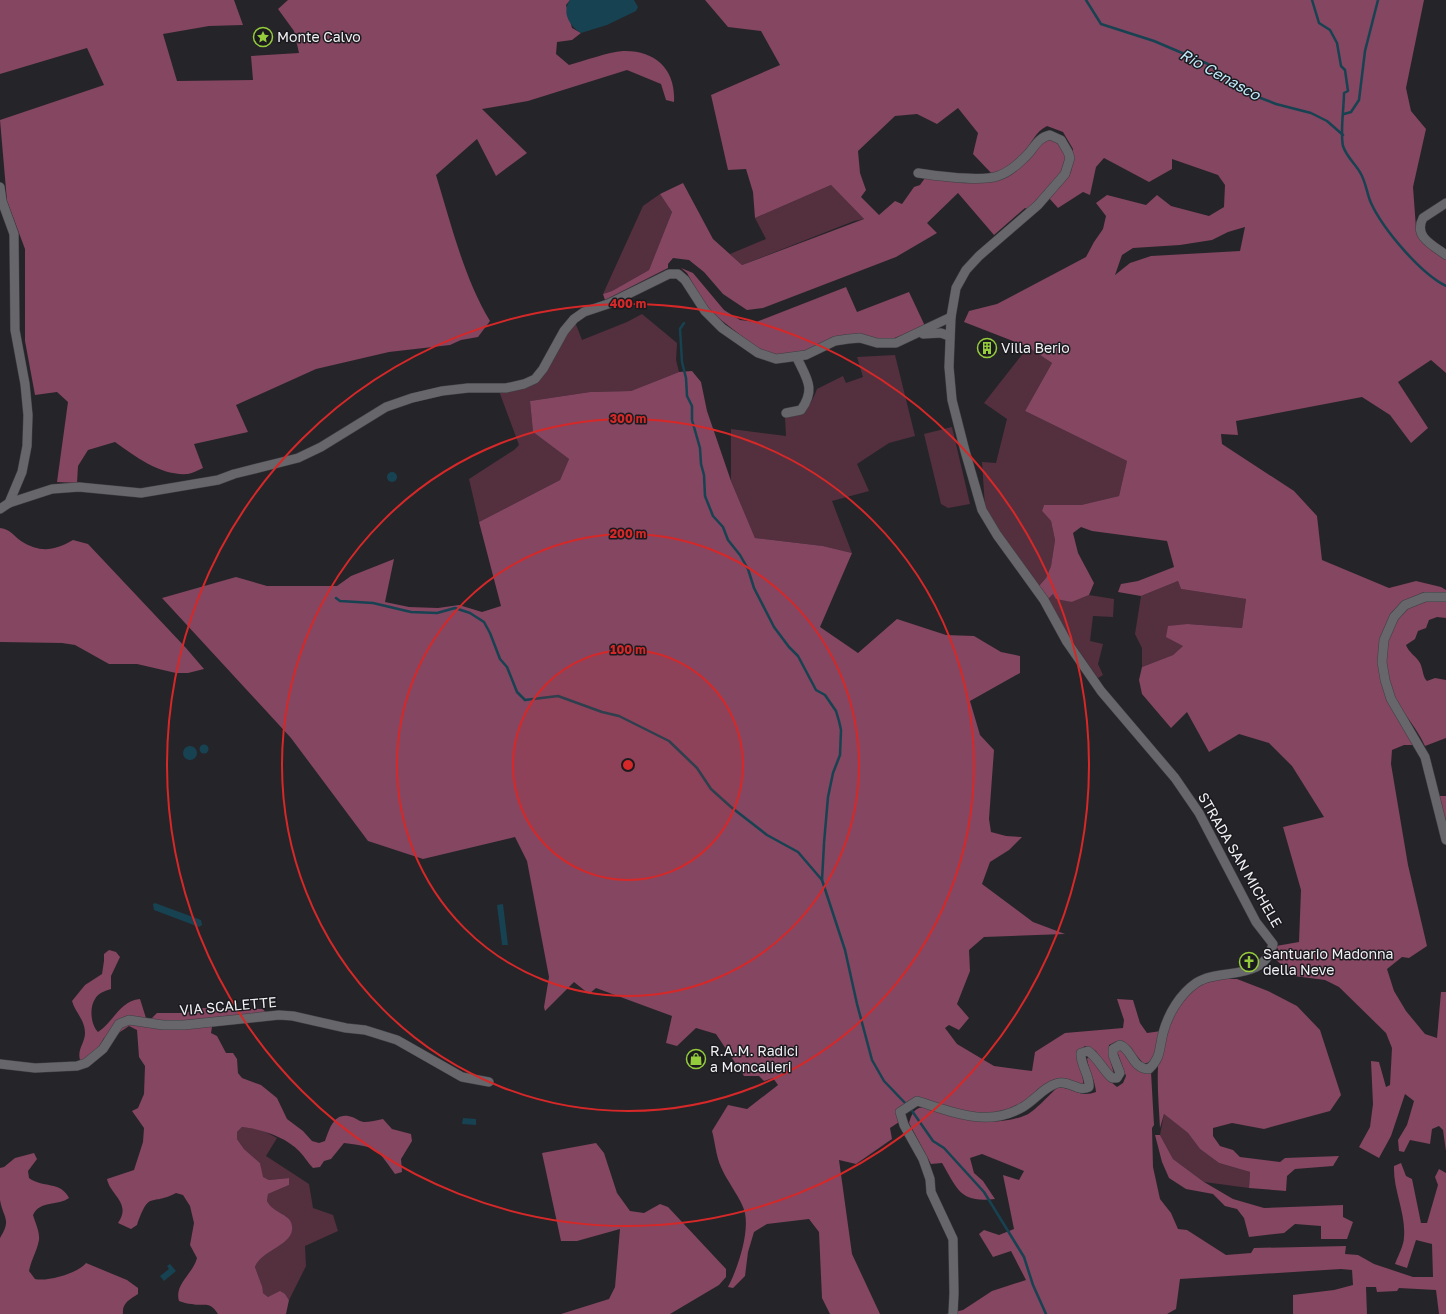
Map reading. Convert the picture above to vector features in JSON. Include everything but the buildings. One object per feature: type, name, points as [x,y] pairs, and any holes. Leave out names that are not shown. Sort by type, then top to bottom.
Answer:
[{"type":"street","points":[[913,335],[941,333],[949,336],[956,288],[966,270],[1055,187],[1068,169],[1070,158],[1061,140],[1050,135],[1038,140],[1027,156],[1018,164],[993,177],[948,177],[918,173]]},
{"type":"street","points":[[0,187],[2,201],[14,234],[15,330],[25,384],[28,415],[27,446],[22,472],[9,503]]},
{"type":"street","points":[[1446,203],[1423,218],[1420,230],[1422,236],[1431,245],[1446,255]]},
{"type":"street","points":[[0,509],[9,503],[52,489],[79,487],[141,493],[206,483],[298,458],[334,439],[386,408],[412,398],[449,390],[468,388],[506,388],[524,384],[535,379],[544,369],[564,331],[574,319],[584,312],[613,302],[669,274],[678,274],[685,280],[705,311],[722,328],[766,357],[776,359],[797,358],[835,341],[860,338],[877,343],[896,343],[951,318]]},
{"type":"street","name":"STRADA SAN MICHELE","points":[[949,336],[952,400],[982,510],[1009,552],[1044,600],[1067,642],[1101,691],[1174,778],[1199,813],[1256,922],[1272,942],[1272,949],[1262,962],[1255,967],[1245,972],[1204,978],[1182,994],[1163,1031],[1159,1057],[1149,1069],[1143,1069],[1136,1064],[1125,1047],[1120,1045],[1113,1049],[1113,1055],[1120,1073],[1117,1078],[1112,1078],[1106,1073],[1096,1056],[1088,1051],[1081,1053],[1081,1059],[1090,1082],[1089,1087],[1084,1090],[1077,1089],[1070,1084],[1058,1083],[1050,1086],[1024,1106],[1002,1117],[989,1118],[967,1115],[917,1101],[900,1112],[904,1125],[923,1159],[930,1179],[931,1192],[953,1239],[953,1314]]},
{"type":"street","points":[[786,413],[801,410],[809,399],[809,384],[797,358]]},
{"type":"street","points":[[1446,597],[1425,597],[1405,605],[1394,617],[1384,640],[1382,662],[1385,680],[1391,699],[1425,757],[1446,840]]},
{"type":"street","name":"VIA SCALETTE","points":[[0,1064],[36,1068],[77,1066],[86,1063],[103,1050],[119,1024],[129,1020],[163,1025],[184,1025],[279,1015],[293,1016],[346,1028],[365,1030],[397,1040],[462,1077],[489,1082]]},
{"type":"shaded area","points":[[0,0],[234,0],[243,25],[209,26],[163,34],[177,81],[253,80],[251,56],[299,53],[294,31],[278,9],[288,0],[570,0],[566,5],[572,28],[581,33],[572,40],[557,42],[556,54],[569,65],[623,51],[645,54],[654,58],[667,71],[674,90],[674,102],[666,100],[661,84],[627,70],[528,101],[482,109],[527,153],[496,176],[477,139],[436,175],[465,269],[490,321],[478,337],[461,340],[450,345],[389,352],[316,369],[236,405],[248,432],[194,444],[203,468],[192,473],[178,474],[159,469],[140,459],[115,442],[88,450],[78,466],[77,483],[57,482],[68,402],[57,392],[35,395],[25,341],[25,249],[7,201],[0,120],[104,85],[87,48],[0,74]]},
{"type":"shaded area","points":[[705,0],[1424,0],[1406,88],[1411,111],[1426,129],[1413,187],[1416,228],[1446,258],[1446,373],[1431,360],[1398,382],[1428,428],[1411,443],[1390,415],[1362,397],[1236,421],[1238,435],[1221,434],[1222,444],[1294,491],[1317,516],[1322,560],[1389,588],[1416,581],[1441,587],[1446,590],[1446,593],[1424,592],[1403,603],[1380,662],[1416,745],[1404,745],[1392,750],[1391,764],[1408,865],[1427,946],[1409,958],[1402,957],[1387,969],[1394,991],[1406,1011],[1425,1034],[1437,1038],[1441,992],[1446,992],[1446,1151],[1443,1130],[1439,1126],[1432,1129],[1430,1144],[1410,1140],[1404,1152],[1399,1151],[1398,1140],[1407,1125],[1414,1101],[1405,1094],[1391,1136],[1379,1158],[1359,1147],[1370,1127],[1373,1104],[1371,1061],[1379,1062],[1386,1087],[1390,1085],[1392,1048],[1386,1033],[1339,987],[1325,980],[1294,976],[1274,958],[1280,952],[1276,946],[1299,942],[1301,890],[1283,827],[1324,817],[1292,766],[1269,743],[1239,734],[1209,752],[1187,712],[1171,728],[1142,694],[1139,680],[1142,667],[1173,655],[1183,646],[1166,637],[1168,626],[1188,624],[1242,628],[1246,599],[1181,589],[1178,581],[1141,596],[1118,592],[1121,584],[1138,581],[1174,567],[1167,541],[1092,531],[1081,527],[1073,533],[1078,553],[1094,583],[1089,595],[1072,602],[1056,599],[1053,594],[1048,599],[1038,587],[1046,578],[1051,566],[1055,540],[1051,521],[1042,511],[1044,505],[1081,505],[1119,496],[1127,461],[1025,411],[1052,363],[1028,347],[964,322],[969,311],[997,304],[1086,257],[1103,229],[1106,216],[1096,203],[1107,195],[1146,205],[1157,195],[1171,206],[1209,216],[1224,207],[1225,185],[1218,175],[1172,159],[1172,169],[1149,182],[1104,158],[1096,167],[1090,195],[1083,192],[1058,208],[1049,198],[1071,172],[1073,149],[1063,132],[1047,126],[1043,128],[1021,156],[993,175],[973,154],[978,133],[958,108],[937,124],[917,114],[895,116],[858,151],[860,173],[866,190],[861,197],[879,215],[895,201],[902,204],[914,187],[920,185],[925,178],[994,179],[1041,141],[1049,138],[1059,141],[1068,158],[1064,170],[1029,210],[1025,208],[994,235],[958,193],[927,223],[937,233],[896,257],[763,308],[747,310],[723,294],[704,272],[689,260],[673,258],[668,264],[668,268],[605,300],[603,294],[612,291],[649,270],[672,212],[660,194],[683,183],[713,239],[742,265],[864,219],[831,185],[755,218],[753,192],[746,169],[728,170],[711,95],[780,65],[761,31],[728,27]],"holes":[[[1245,227],[1240,251],[1151,256],[1130,263],[1115,275],[1122,255],[1133,248],[1180,245],[1212,240],[1228,232]]]},
{"type":"shaded area","points":[[831,185],[864,219],[854,221],[742,265],[730,254],[766,239],[755,218]]},
{"type":"shaded area","points":[[660,194],[672,212],[649,270],[612,291],[603,294],[643,206]]},
{"type":"shaded area","points":[[681,268],[693,273],[724,310],[740,320],[756,322],[846,287],[857,312],[909,292],[925,326],[892,339],[879,339],[859,334],[831,338],[808,350],[776,356],[762,352],[707,309],[687,273]]},
{"type":"shaded area","points":[[642,314],[677,343],[676,360],[679,372],[631,391],[590,392],[530,401],[533,432],[569,459],[560,480],[479,522],[469,479],[514,450],[519,445],[499,391],[512,391],[520,389],[531,385],[539,379],[547,371],[575,322],[582,340],[627,322]]},
{"type":"shaded area","points":[[1028,347],[1052,363],[1025,411],[1127,461],[1119,496],[1081,505],[1044,505],[1042,511],[1051,521],[1055,540],[1051,566],[1046,578],[1038,587],[1016,557],[985,507],[982,462],[996,463],[1007,419],[984,403]]},
{"type":"shaded area","points":[[895,355],[915,436],[889,443],[857,464],[869,491],[832,501],[852,553],[823,546],[755,538],[731,481],[731,429],[786,436],[785,416],[797,414],[806,409],[812,401],[817,389],[843,376],[846,383],[863,377],[857,357]]},
{"type":"shaded area","points":[[692,371],[701,382],[707,411],[731,481],[755,538],[823,546],[852,553],[820,627],[858,653],[897,619],[946,635],[974,636],[1001,652],[1020,656],[1020,673],[970,701],[980,735],[994,750],[989,819],[991,832],[1006,836],[1022,837],[1009,850],[990,862],[982,884],[1033,922],[1065,934],[984,937],[969,950],[970,971],[957,1004],[969,1018],[959,1030],[949,1025],[945,1028],[957,1044],[994,1066],[1032,1071],[1035,1052],[1065,1033],[1123,1028],[1124,1020],[1117,999],[1133,1000],[1140,1023],[1147,1033],[1161,1031],[1152,1061],[1144,1064],[1126,1044],[1117,1041],[1109,1045],[1109,1055],[1114,1074],[1104,1065],[1096,1051],[1085,1046],[1077,1053],[1083,1079],[1083,1087],[1071,1081],[1001,1113],[988,1116],[924,1102],[906,1110],[904,1123],[899,1122],[890,1128],[892,1139],[856,1164],[839,1160],[852,1254],[880,1314],[830,1314],[822,1298],[819,1232],[809,1219],[767,1224],[754,1232],[748,1252],[745,1276],[733,1288],[728,1287],[740,1259],[743,1247],[746,1225],[745,1215],[741,1202],[719,1163],[712,1131],[728,1105],[747,1109],[778,1085],[773,1078],[764,1081],[759,1076],[744,1076],[716,1034],[696,1028],[677,1046],[666,1043],[672,1016],[596,988],[589,994],[574,982],[545,1011],[544,1007],[549,977],[527,861],[515,837],[423,859],[368,841],[291,738],[162,598],[236,577],[267,586],[337,586],[351,576],[394,559],[385,602],[409,607],[438,608],[459,605],[482,612],[501,606],[479,522],[560,480],[569,459],[533,432],[530,401],[590,392],[631,391],[679,372]]},
{"type":"shaded area","points":[[952,427],[970,504],[948,508],[941,504],[924,434]]},
{"type":"shaded area","points":[[0,528],[9,531],[28,545],[41,549],[53,548],[73,540],[88,544],[204,669],[188,673],[176,673],[137,664],[109,664],[75,645],[62,643],[0,642]]},
{"type":"shaded area","points":[[1178,581],[1181,589],[1246,599],[1242,628],[1188,624],[1183,646],[1173,655],[1142,667],[1142,648],[1135,634],[1141,596]]},
{"type":"shaded area","points":[[1053,594],[1072,602],[1089,595],[1114,599],[1113,617],[1093,616],[1090,641],[1103,644],[1098,664],[1103,675],[1098,678],[1070,638],[1048,599]]},
{"type":"shaded area","points":[[1430,599],[1446,601],[1446,618],[1437,617],[1429,620],[1426,628],[1418,631],[1415,639],[1406,645],[1420,663],[1427,681],[1435,678],[1446,680],[1446,738],[1425,746],[1416,729],[1394,697],[1390,688],[1387,679],[1385,652],[1393,624],[1399,616],[1411,606]]},
{"type":"shaded area","points":[[1437,796],[1446,796],[1446,829]]},
{"type":"shaded area","points":[[109,950],[116,952],[120,957],[111,976],[111,989],[104,991],[96,997],[93,1003],[91,1012],[92,1021],[98,1032],[104,1028],[127,1004],[140,999],[146,1018],[152,1018],[157,1013],[184,1013],[203,1008],[263,1009],[267,1014],[212,1027],[211,1033],[217,1036],[226,1053],[233,1053],[237,1059],[238,1073],[242,1078],[261,1085],[277,1098],[287,1119],[303,1131],[312,1141],[319,1143],[325,1141],[331,1126],[341,1116],[354,1118],[364,1122],[383,1119],[392,1129],[411,1134],[412,1141],[401,1159],[402,1172],[395,1174],[379,1153],[364,1146],[344,1143],[331,1159],[324,1161],[320,1167],[313,1168],[294,1146],[273,1134],[242,1127],[237,1132],[237,1139],[244,1149],[260,1163],[263,1177],[269,1180],[289,1178],[289,1185],[268,1194],[267,1201],[270,1206],[290,1220],[292,1230],[290,1236],[281,1245],[258,1261],[255,1267],[263,1293],[268,1297],[280,1291],[285,1294],[289,1300],[286,1314],[218,1314],[209,1305],[188,1304],[179,1301],[178,1295],[181,1284],[192,1269],[197,1258],[190,1245],[194,1223],[190,1206],[183,1195],[176,1193],[151,1201],[145,1207],[137,1225],[131,1229],[118,1223],[122,1216],[123,1210],[107,1179],[134,1170],[143,1142],[144,1128],[132,1111],[138,1108],[144,1094],[145,1066],[139,1057],[137,1030],[129,1026],[117,1034],[104,1038],[97,1050],[87,1060],[80,1060],[79,1056],[85,1037],[85,1028],[72,1001],[85,985],[102,974],[104,954]]},
{"type":"shaded area","points":[[1220,979],[1237,979],[1268,991],[1297,1006],[1320,1030],[1341,1095],[1330,1111],[1264,1129],[1232,1123],[1213,1128],[1213,1136],[1220,1146],[1233,1150],[1240,1157],[1280,1162],[1285,1158],[1339,1156],[1333,1166],[1295,1169],[1287,1176],[1286,1191],[1249,1188],[1250,1172],[1219,1163],[1200,1149],[1188,1133],[1164,1114],[1160,1128],[1158,1064],[1171,1020],[1182,1001],[1189,994],[1208,982]]},
{"type":"shaded area","points":[[1120,1049],[1151,1072],[1154,1125],[1152,1128],[1153,1167],[1160,1199],[1171,1213],[1178,1229],[1187,1230],[1226,1255],[1251,1253],[1254,1248],[1346,1246],[1345,1254],[1358,1255],[1374,1264],[1413,1277],[1433,1277],[1432,1244],[1416,1240],[1407,1268],[1395,1264],[1403,1243],[1404,1228],[1395,1184],[1394,1166],[1401,1163],[1406,1176],[1412,1179],[1421,1223],[1427,1223],[1438,1185],[1435,1177],[1439,1169],[1446,1173],[1446,1314],[1439,1314],[1436,1290],[1399,1288],[1397,1291],[1377,1292],[1376,1287],[1366,1287],[1367,1314],[1293,1314],[1293,1295],[1334,1290],[1353,1285],[1352,1270],[1341,1269],[1180,1279],[1176,1309],[1167,1314],[946,1314],[963,1310],[992,1291],[1026,1280],[1011,1251],[993,1257],[979,1234],[984,1230],[999,1235],[1014,1229],[1003,1175],[1019,1180],[1024,1171],[982,1154],[970,1158],[974,1173],[983,1181],[995,1199],[974,1199],[961,1193],[942,1163],[931,1164],[909,1123],[913,1112],[923,1107],[951,1116],[989,1122],[1017,1118],[1026,1115],[1033,1110],[1058,1087],[1086,1094],[1096,1092],[1087,1059],[1089,1056],[1117,1087],[1123,1083],[1126,1076],[1117,1051]]},
{"type":"shaded area","points":[[1164,1114],[1188,1133],[1200,1149],[1219,1163],[1250,1172],[1249,1188],[1204,1182],[1173,1159],[1160,1135]]},
{"type":"shaded area","points":[[242,1127],[262,1130],[277,1138],[266,1156],[309,1184],[313,1208],[333,1215],[338,1231],[305,1246],[306,1266],[289,1300],[285,1294],[268,1297],[262,1292],[262,1286],[255,1267],[258,1261],[281,1245],[289,1236],[291,1224],[289,1219],[270,1206],[267,1201],[268,1194],[289,1185],[289,1178],[269,1180],[262,1177],[260,1163],[244,1149],[237,1139],[237,1132]]},
{"type":"shaded area","points":[[1155,1135],[1160,1135],[1173,1159],[1204,1182],[1233,1199],[1264,1208],[1343,1205],[1343,1217],[1353,1222],[1347,1239],[1321,1239],[1321,1226],[1295,1224],[1284,1233],[1249,1237],[1244,1218],[1237,1209],[1225,1206],[1213,1194],[1186,1189],[1169,1178],[1162,1162]]},
{"type":"shaded area","points":[[596,1143],[604,1153],[617,1193],[630,1211],[644,1213],[660,1204],[668,1207],[726,1269],[726,1277],[719,1285],[670,1314],[561,1314],[609,1299],[615,1287],[620,1229],[577,1241],[561,1241],[542,1153]]},
{"type":"shaded area","points":[[34,1153],[37,1159],[28,1171],[29,1178],[34,1181],[61,1189],[69,1198],[40,1207],[33,1215],[38,1230],[39,1240],[29,1271],[35,1279],[41,1280],[55,1278],[70,1273],[82,1267],[86,1263],[127,1280],[138,1288],[138,1294],[125,1304],[123,1314],[0,1314],[0,1238],[4,1232],[6,1219],[0,1200],[0,1168],[4,1167],[15,1158]]},
{"type":"water","points":[[570,0],[634,0],[638,7],[636,11],[607,25],[581,33],[573,27],[568,19],[566,9]]},
{"type":"water","points":[[390,472],[394,472],[396,473],[396,481],[390,482],[387,479],[387,475]]},
{"type":"water","points":[[204,744],[209,749],[204,754],[199,749]]},
{"type":"water","points":[[187,746],[193,746],[197,750],[197,756],[193,760],[187,760],[183,756],[183,750]]},
{"type":"water","points":[[155,903],[201,920],[202,925],[199,927],[154,910],[153,904]]},
{"type":"water","points":[[503,904],[508,945],[502,945],[497,905]]},
{"type":"water","points":[[463,1118],[476,1119],[476,1125],[462,1124]]},
{"type":"water","points":[[170,1264],[176,1271],[164,1281],[160,1276],[169,1269],[167,1266]]},
{"type":"waterway","name":"Rio Cenasco","points":[[1086,0],[1101,24],[1154,41],[1208,64],[1253,95],[1276,104],[1311,113],[1327,121],[1343,135]]},
{"type":"waterway","name":"Rio Cenasco","points":[[1312,0],[1319,23],[1330,30],[1337,43],[1341,66],[1345,70],[1348,91],[1344,93],[1342,120],[1343,146],[1361,174],[1371,203],[1384,225],[1414,261],[1436,280],[1446,286]]},
{"type":"waterway","points":[[1344,114],[1351,112],[1359,100],[1365,51],[1378,0]]},
{"type":"waterway","points":[[684,323],[680,329],[682,362],[686,378],[687,396],[692,406],[692,420],[700,448],[705,496],[713,516],[723,527],[728,540],[740,555],[748,569],[754,588],[774,627],[798,656],[816,690],[825,695],[836,711],[839,721],[841,730],[840,755],[833,773],[828,797],[824,843]]},
{"type":"waterway","points":[[336,598],[340,601],[373,603],[411,612],[437,613],[455,608],[470,613],[484,622],[500,659],[507,667],[517,692],[525,700],[558,696],[602,712],[619,716],[669,741],[697,768],[711,789],[731,807],[767,835],[798,852],[822,880]]},
{"type":"waterway","points":[[824,844],[822,880],[845,950],[857,1004],[872,1060],[884,1081],[907,1105]]},
{"type":"waterway","points":[[910,1108],[933,1141],[944,1148],[984,1192],[1024,1257],[1033,1285],[1046,1314]]},
{"type":"place","name":"Monte Calvo","points":[[263,37]]},
{"type":"place","name":"Villa Berio","points":[[987,348]]},
{"type":"place","name":"Santuario Madonna della Neve","points":[[1249,962]]},
{"type":"place","name":"R.A.M. Radici a Moncalieri","points":[[696,1059]]}]
